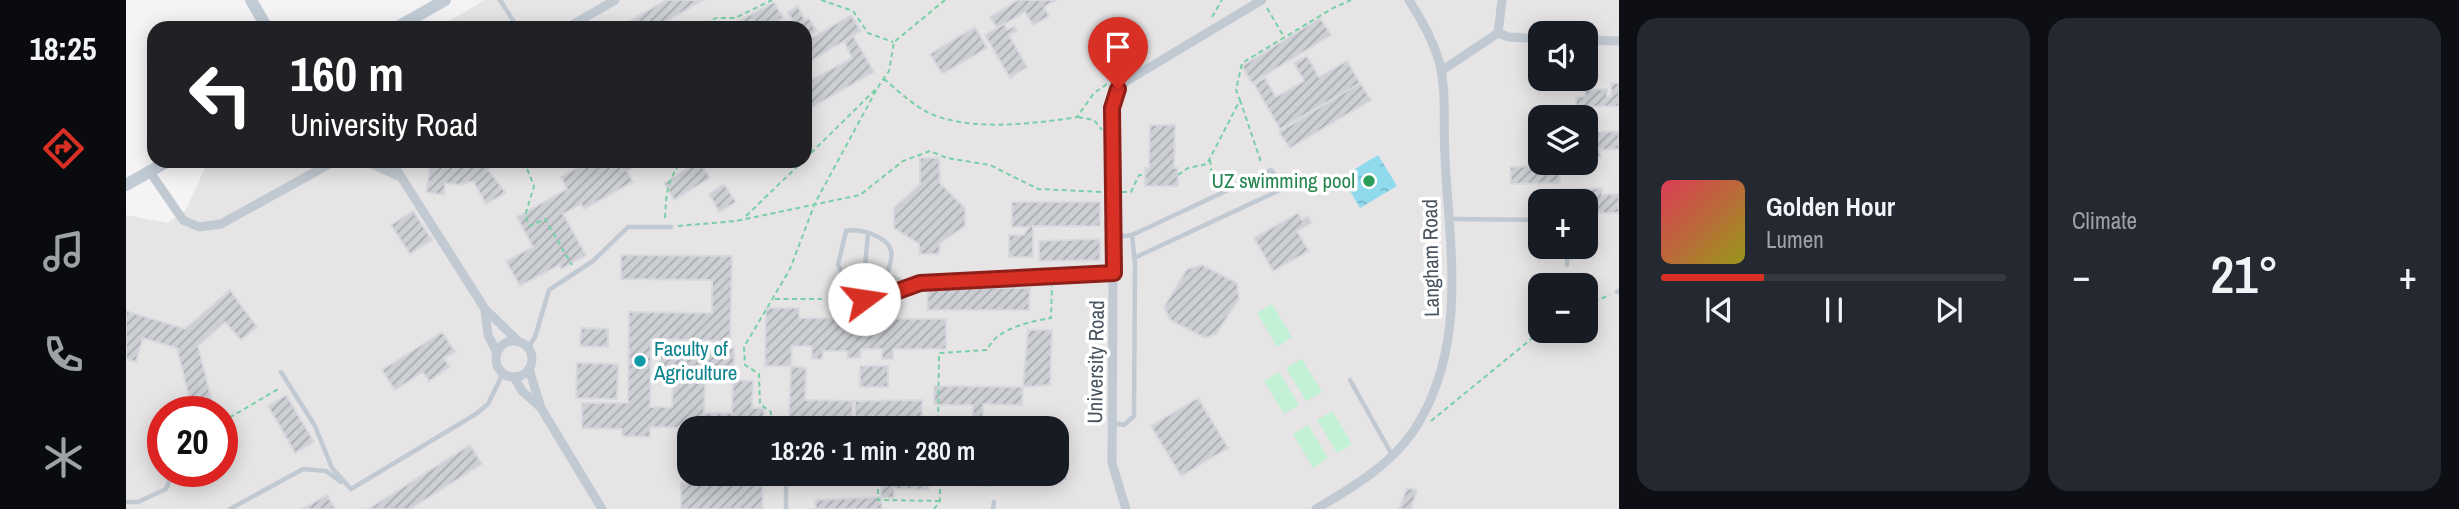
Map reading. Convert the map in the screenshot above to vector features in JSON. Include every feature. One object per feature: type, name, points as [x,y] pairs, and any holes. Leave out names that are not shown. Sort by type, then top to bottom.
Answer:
[{"type":"street","points":[[251,0],[263,21]]},
{"type":"street","points":[[408,21],[445,0]]},
{"type":"street","points":[[578,21],[615,0]]},
{"type":"street","name":"University Road","points":[[1126,509],[1112,463],[1114,96],[1125,82],[1262,0]]},
{"type":"street","name":"Langham Road","points":[[1315,509],[1369,476],[1392,456],[1422,418],[1446,356],[1453,306],[1441,71],[1430,32],[1409,0]]},
{"type":"street","points":[[1441,71],[1498,33],[1502,0]]},
{"type":"street","points":[[1498,33],[1528,38]]},
{"type":"street","points":[[1598,40],[1619,41]]},
{"type":"street","points":[[126,185],[157,168]]},
{"type":"street","points":[[150,172],[183,220],[199,227],[221,224],[321,168]]},
{"type":"street","points":[[380,168],[400,177]]},
{"type":"street","points":[[395,168],[485,309],[524,345],[532,360],[529,369],[541,408],[602,509]]},
{"type":"street","points":[[485,309],[488,335],[497,353]]},
{"type":"street","points":[[524,345],[506,343],[497,353],[496,360],[503,373],[514,377],[522,391],[541,408]]},
{"type":"street","points":[[514,377],[529,369]]},
{"type":"lane","points":[[500,0],[513,21]]},
{"type":"lane","points":[[1114,237],[1132,235],[1271,170],[1282,181],[1282,190],[1134,258]]},
{"type":"lane","points":[[1450,219],[1528,220]]},
{"type":"lane","points":[[524,345],[535,337],[549,290],[593,261],[628,227],[668,227]]},
{"type":"lane","points":[[887,274],[891,248],[882,239],[851,230],[844,234],[838,265],[846,275],[887,274],[909,286]]},
{"type":"lane","points":[[864,276],[868,234]]},
{"type":"lane","points":[[1113,423],[1124,425],[1134,416],[1132,235]]},
{"type":"lane","points":[[1567,259],[1567,265]]},
{"type":"lane","points":[[830,299],[887,295],[909,286],[1114,273]]},
{"type":"lane","points":[[281,372],[315,426],[332,468],[351,489]]},
{"type":"lane","points":[[351,489],[476,414],[488,404],[503,373]]},
{"type":"lane","points":[[1350,380],[1392,456]]},
{"type":"lane","points":[[230,509],[303,469],[326,471],[351,489]]},
{"type":"lane","points":[[786,486],[786,509]]},
{"type":"lane","points":[[126,502],[138,502],[167,487]]},
{"type":"lane","points":[[993,509],[994,502]]},
{"type":"path","points":[[711,21],[716,18],[736,18],[772,0]]},
{"type":"path","points":[[821,0],[853,11],[868,33],[894,42]]},
{"type":"path","points":[[771,416],[771,412],[760,404],[759,374],[744,365],[744,347],[790,269],[815,203],[889,71],[894,42],[945,0]]},
{"type":"path","points":[[1211,19],[1222,0]]},
{"type":"path","points":[[1262,0],[1284,37]]},
{"type":"path","points":[[1261,162],[1236,90],[1242,62],[1351,0]]},
{"type":"path","points":[[884,79],[928,112],[958,120],[1020,124],[1077,117],[1094,120],[1113,142]]},
{"type":"path","points":[[812,152],[878,87]]},
{"type":"path","points":[[1077,117],[1094,93]]},
{"type":"path","points":[[1178,175],[1188,168],[1207,164],[1240,100]]},
{"type":"path","points":[[677,168],[671,176],[666,194],[668,227],[736,221],[746,216],[860,195],[903,161],[930,151],[947,158],[990,165],[1038,189],[1131,192],[1139,175],[1145,175]]},
{"type":"path","points":[[1209,159],[1213,184]]},
{"type":"path","points":[[527,168],[534,186],[525,215],[530,226],[545,219],[576,272]]},
{"type":"path","points":[[746,216],[796,168]]},
{"type":"path","points":[[938,416],[939,353],[987,350],[990,343],[1020,324],[1051,318],[1053,278]]},
{"type":"path","points":[[1598,300],[1618,291]]},
{"type":"path","points":[[774,299],[830,299]]},
{"type":"path","points":[[1459,397],[1528,341]]},
{"type":"path","points":[[238,413],[280,388]]},
{"type":"path","points":[[878,486],[878,500],[940,501]]},
{"type":"path","points":[[934,509],[940,501],[940,486]]},
{"type":"shaded area","points":[[485,0],[1619,0],[1619,509],[126,509],[126,215],[167,223],[186,210],[205,168],[812,168],[812,21],[449,21]]},
{"type":"green space","points":[[1272,304],[1292,337],[1277,347],[1257,313]]},
{"type":"green space","points":[[1302,359],[1322,392],[1306,401],[1286,368]]},
{"type":"green space","points":[[1279,372],[1299,405],[1284,414],[1264,381]]},
{"type":"green space","points":[[1332,411],[1352,444],[1337,453],[1317,420]]},
{"type":"green space","points":[[1308,425],[1328,458],[1313,468],[1293,434]]},
{"type":"water","name":"UZ swimming pool","points":[[1378,155],[1397,186],[1360,208],[1342,177]]},
{"type":"building","points":[[666,0],[703,0],[667,21],[630,21]]},
{"type":"building","points":[[1018,0],[1056,0],[1044,7],[1049,16],[1033,25],[1025,12],[997,28],[990,17]]},
{"type":"building","points":[[774,2],[783,18],[777,21],[739,21]]},
{"type":"building","points":[[798,6],[805,21],[793,21],[788,12]]},
{"type":"building","points":[[851,15],[861,31],[812,60],[812,38]]},
{"type":"building","points":[[1320,18],[1331,35],[1252,83],[1242,66]]},
{"type":"building","points":[[1004,24],[1007,30],[1014,26],[1017,31],[1009,35],[1027,67],[1010,78],[985,35]]},
{"type":"building","points":[[975,27],[987,48],[942,74],[930,54]]},
{"type":"building","points":[[853,36],[874,72],[812,107],[812,79],[852,58],[844,41]]},
{"type":"building","points":[[1307,56],[1319,77],[1347,61],[1360,83],[1280,129],[1254,84],[1265,78],[1276,97],[1304,81],[1294,63]]},
{"type":"building","points":[[1360,83],[1371,100],[1290,148],[1279,132]]},
{"type":"building","points":[[1611,83],[1619,83],[1619,106],[1576,105],[1576,97],[1585,96],[1585,91],[1607,89],[1607,96],[1611,96]]},
{"type":"building","points":[[1150,125],[1175,125],[1174,168],[1178,168],[1178,186],[1145,186],[1145,168],[1149,168]]},
{"type":"building","points":[[1619,131],[1619,149],[1600,150],[1601,157],[1598,157],[1598,132]]},
{"type":"building","points":[[920,158],[939,158],[940,183],[965,208],[965,226],[940,243],[939,254],[919,254],[919,244],[894,228],[894,208],[920,184]]},
{"type":"building","points":[[1528,166],[1528,175],[1560,175],[1560,183],[1511,184],[1510,167]]},
{"type":"building","points":[[430,168],[490,168],[488,170],[506,193],[486,204],[473,181],[460,185],[445,183],[444,195],[426,192]]},
{"type":"building","points":[[577,168],[632,168],[627,171],[633,182],[584,209],[581,204],[563,214],[586,255],[561,269],[559,265],[520,286],[506,261],[533,247],[517,217],[567,189],[561,177]]},
{"type":"building","points":[[688,168],[704,168],[710,178],[674,200],[664,183]]},
{"type":"building","points":[[724,184],[736,202],[719,212],[709,194]]},
{"type":"building","points":[[1602,188],[1602,195],[1619,194],[1619,213],[1598,213],[1598,189],[1575,189]]},
{"type":"building","points":[[1012,202],[1100,202],[1100,226],[1033,226],[1033,257],[1009,257],[1009,235],[1024,235],[1029,227],[1012,227]]},
{"type":"building","points":[[413,211],[432,240],[410,254],[391,225]]},
{"type":"building","points":[[1298,213],[1302,220],[1308,216],[1311,223],[1297,231],[1309,251],[1273,271],[1254,238]]},
{"type":"building","points":[[1100,239],[1100,260],[1039,261],[1039,241]]},
{"type":"building","name":"Faculty of Agriculture","points":[[621,255],[732,256],[730,341],[651,339],[650,407],[672,407],[673,383],[705,383],[704,413],[732,413],[733,380],[753,381],[752,408],[764,408],[764,416],[677,416],[677,427],[650,427],[650,437],[622,436],[622,429],[582,428],[582,403],[628,403],[629,312],[712,313],[712,280],[621,279]]},
{"type":"building","points":[[1202,265],[1237,283],[1239,299],[1216,334],[1205,338],[1170,320],[1164,307],[1187,269]]},
{"type":"building","points":[[928,288],[1030,288],[1029,310],[927,310]]},
{"type":"building","points":[[230,290],[257,327],[241,340],[225,322],[198,346],[211,396],[189,396],[177,348],[143,338],[136,362],[126,359],[126,311],[185,329]]},
{"type":"building","points":[[766,308],[799,308],[799,318],[946,319],[946,349],[893,349],[893,359],[882,359],[882,349],[861,349],[860,358],[847,358],[847,351],[823,351],[822,359],[812,359],[812,346],[792,346],[791,366],[765,366]]},
{"type":"building","points":[[581,328],[608,329],[608,347],[580,346]]},
{"type":"building","points":[[1028,330],[1052,330],[1050,385],[1023,387]]},
{"type":"building","points":[[442,332],[455,352],[444,358],[450,367],[429,381],[423,372],[395,390],[382,370]]},
{"type":"building","points":[[734,348],[734,367],[660,368],[660,349]]},
{"type":"building","points":[[577,363],[618,364],[617,399],[576,398]]},
{"type":"building","points":[[791,366],[806,368],[805,400],[853,401],[852,416],[789,416]]},
{"type":"building","points":[[860,366],[888,366],[888,387],[860,387]]},
{"type":"building","points":[[934,386],[1023,387],[1022,405],[983,404],[983,416],[973,416],[973,405],[934,405]]},
{"type":"building","points":[[286,395],[314,442],[295,453],[268,406]]},
{"type":"building","points":[[1198,398],[1228,448],[1181,476],[1151,426]]},
{"type":"building","points":[[922,400],[922,416],[855,416],[855,401]]},
{"type":"building","points":[[470,445],[482,464],[410,509],[368,509]]},
{"type":"building","points":[[681,486],[762,486],[763,509],[681,509]]},
{"type":"building","points":[[881,486],[929,486],[929,490],[894,489],[894,498],[881,497]]},
{"type":"building","points":[[1407,488],[1417,490],[1411,509],[1399,509]]},
{"type":"building","points":[[327,495],[335,509],[302,509]]},
{"type":"building","points":[[881,497],[882,509],[816,509],[815,500]]},
{"type":"place","name":"UZ swimming pool","points":[[1369,181]]},
{"type":"place","name":"Faculty of Agriculture","points":[[640,361]]},
{"type":"route","points":[[864,299],[887,295],[920,283],[1114,273],[1112,108],[1118,89]]}]
